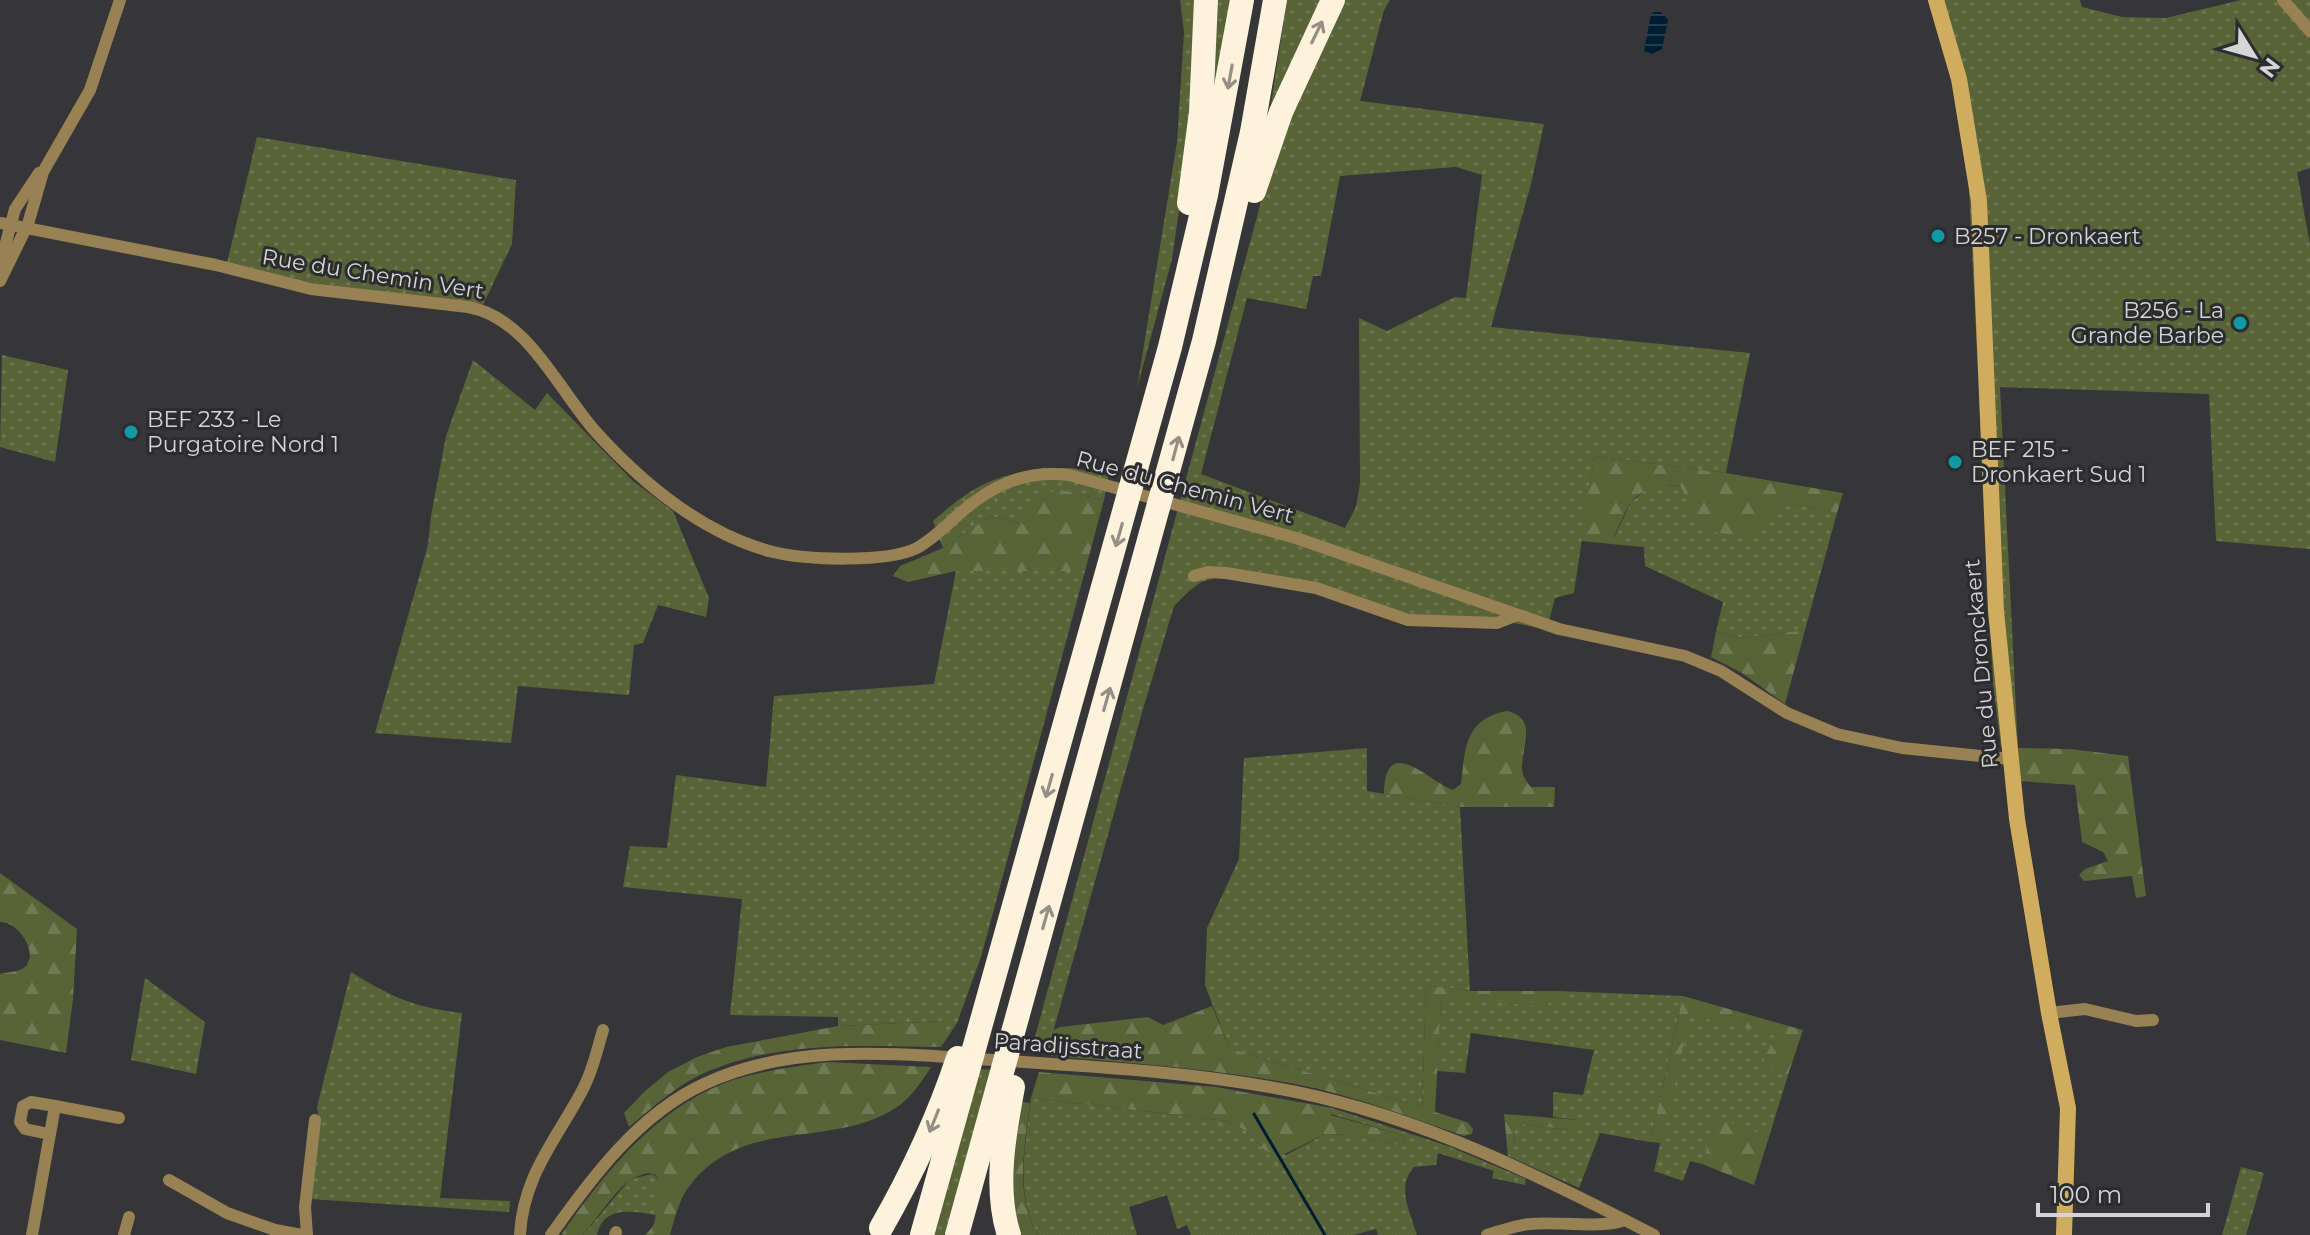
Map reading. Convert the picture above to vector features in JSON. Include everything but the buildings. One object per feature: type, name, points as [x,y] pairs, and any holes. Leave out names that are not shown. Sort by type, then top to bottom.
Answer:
[{"type":"highway","points":[[1147,433],[1153,378],[1194,174],[1206,0]]},
{"type":"highway","points":[[922,1235],[1147,433],[1204,207],[1242,0]]},
{"type":"highway","points":[[957,1235],[1204,341],[1246,160],[1275,0]]},
{"type":"highway","points":[[1204,341],[1223,297],[1273,132],[1297,73],[1333,0]]},
{"type":"highway","points":[[881,1228],[926,1140],[953,1071],[995,943],[1015,907]]},
{"type":"highway","points":[[998,1235],[994,1211],[995,1172],[1002,1110],[1028,1018],[1037,950]]},
{"type":"highway","points":[[1009,1235],[1004,1220],[1001,1183],[1008,1112],[1018,1055]]},
{"type":"main road","name":"Rue du Dronckaert","points":[[1936,0],[1959,79],[1981,222]]},
{"type":"main road","name":"Rue du Dronckaert","points":[[1943,0],[1971,92],[1981,175],[1995,588],[2010,759],[2023,856],[2069,1116],[2064,1235]]},
{"type":"street","points":[[0,265],[5,223],[90,90],[118,0]]},
{"type":"street","points":[[2283,0],[2310,31]]},
{"type":"street","points":[[0,281],[27,227],[50,157]]},
{"type":"street","name":"Rue du Chemin Vert","points":[[5,223],[216,265],[298,287],[468,307],[492,314],[520,334],[596,432],[667,499],[746,543],[778,553],[876,559],[891,557],[929,540],[976,500],[1007,482],[1047,474],[1069,475],[1321,546],[1515,616],[1571,632],[1653,647],[1694,659],[1721,671],[1796,717],[1859,740],[1919,750],[2010,759]]},
{"type":"street","name":"Rue du Chemin Vert","points":[[1194,576],[1208,572],[1226,573],[1316,588],[1408,620],[1497,623],[1515,616]]},
{"type":"street","points":[[2049,1013],[2085,1009],[2136,1021],[2153,1020]]},
{"type":"street","points":[[520,1235],[523,1211],[537,1166],[585,1087],[603,1030]]},
{"type":"street","name":"Paradijsstraat","points":[[551,1235],[594,1177],[635,1134],[677,1098],[703,1084],[750,1067],[822,1055],[920,1056],[1058,1064],[1236,1082],[1297,1092],[1436,1133],[1515,1166],[1654,1235]]},
{"type":"street","points":[[49,1134],[25,1129],[20,1122],[23,1106],[31,1102],[119,1118]]},
{"type":"street","points":[[32,1235],[55,1106]]},
{"type":"street","points":[[169,1180],[227,1213],[275,1230],[304,1235],[315,1120]]},
{"type":"street","points":[[124,1235],[129,1217]]},
{"type":"street","points":[[1487,1235],[1527,1224],[1615,1224],[1625,1220]]},
{"type":"green space","points":[[1180,0],[1232,0],[1209,136],[1189,141],[1172,259],[1137,388],[1177,142],[1184,32]]},
{"type":"green space","points":[[1287,0],[1390,0],[1384,10],[1360,101],[1544,124],[1531,184],[1491,327],[1750,353],[1726,473],[1594,456],[1574,593],[1555,598],[1547,629],[1485,618],[1411,616],[1323,585],[1219,577],[1201,582],[1189,591],[1174,606],[1141,716],[1050,1043],[1051,1052],[1032,1048],[1265,187],[1270,110]],"holes":[[[1456,167],[1482,175],[1466,298],[1455,297],[1387,331],[1359,318],[1360,483],[1356,507],[1345,528],[1201,474],[1247,298],[1306,309],[1313,276],[1321,276],[1340,176]]]},
{"type":"green space","points":[[1930,0],[2080,0],[2082,7],[2122,17],[2166,18],[2241,0],[2310,0],[2310,168],[2297,172],[2310,245],[2310,549],[2216,541],[2209,394],[2000,387],[2018,748],[2001,747],[1993,683],[1968,169],[1950,67]]},
{"type":"green space","points":[[257,137],[516,180],[512,244],[483,305],[291,280],[227,263]]},
{"type":"green space","points":[[2,355],[68,370],[55,462],[0,447]]},
{"type":"green space","points":[[473,360],[535,410],[547,393],[633,481],[673,511],[709,598],[706,617],[658,605],[643,643],[634,645],[629,695],[518,686],[511,743],[375,733],[428,545],[446,436]]},
{"type":"green space","points":[[1594,456],[1726,473],[1843,493],[1837,513],[1780,501],[1747,537],[1701,530],[1680,485],[1663,486],[1641,493],[1634,499],[1611,544],[1581,541]]},
{"type":"green space","points":[[1044,468],[1072,468],[1109,475],[1104,500],[1062,490],[1025,524],[990,516],[943,548],[933,521],[947,509],[984,484]]},
{"type":"green space","points":[[1681,485],[1701,530],[1780,501],[1837,513],[1805,630],[1742,638],[1716,632],[1723,602],[1645,566],[1644,547],[1611,544],[1631,502],[1649,487]]},
{"type":"green space","points":[[1062,490],[1104,500],[1085,571],[956,571],[908,582],[893,576],[900,566],[943,548],[990,516],[1025,524],[1027,503],[1042,493]]},
{"type":"green space","points":[[956,571],[1085,571],[981,957],[957,1023],[941,1047],[944,1021],[838,1026],[838,1017],[730,1015],[742,899],[623,887],[630,846],[667,848],[676,775],[766,787],[774,696],[934,684]]},
{"type":"green space","points":[[1805,630],[1785,704],[1742,673],[1711,657],[1716,632],[1742,638]]},
{"type":"green space","points":[[1507,711],[1523,720],[1526,727],[1522,761],[1524,777],[1531,787],[1555,787],[1554,807],[1460,807],[1384,794],[1386,776],[1392,766],[1400,763],[1410,765],[1453,790],[1461,784],[1466,747],[1475,728],[1493,715]]},
{"type":"green space","points":[[1367,748],[1367,791],[1460,807],[1470,991],[1426,985],[1422,1107],[1229,1048],[1205,985],[1207,928],[1239,859],[1244,758]]},
{"type":"green space","points":[[2018,748],[2070,749],[2128,756],[2146,896],[2136,898],[2132,876],[2084,881],[2079,875],[2085,869],[2108,861],[2103,852],[2082,842],[2075,785],[2019,781]]},
{"type":"green space","points":[[0,873],[77,929],[66,1053],[0,1040],[0,974],[24,968],[30,953],[20,932],[0,922]]},
{"type":"green space","points":[[351,972],[404,1000],[462,1013],[440,1198],[510,1201],[509,1212],[309,1199],[319,1118],[317,1107]]},
{"type":"green space","points":[[145,978],[205,1022],[196,1074],[131,1060]]},
{"type":"green space","points":[[1426,985],[1470,991],[1558,991],[1558,1006],[1441,1000],[1435,1112],[1467,1122],[1473,1129],[1472,1134],[1464,1136],[1359,1100],[1295,1084],[1204,1070],[1051,1056],[1053,1030],[1060,1027],[1148,1017],[1163,1025],[1212,1006],[1229,1048],[1422,1107]]},
{"type":"green space","points":[[1558,991],[1683,996],[1650,1142],[1600,1133],[1579,1188],[1508,1156],[1507,1147],[1515,1145],[1513,1132],[1523,1124],[1570,1130],[1578,1120],[1553,1117],[1553,1092],[1583,1095],[1594,1050],[1471,1033],[1465,1073],[1437,1071],[1441,999],[1557,1006]]},
{"type":"green space","points":[[1683,996],[1803,1030],[1788,1075],[1767,1067],[1764,1059],[1776,1035],[1690,1015],[1662,1143],[1650,1142]]},
{"type":"green space","points":[[1690,1014],[1776,1035],[1767,1067],[1788,1075],[1769,1137],[1717,1119],[1702,1164],[1690,1161],[1683,1181],[1654,1171]]},
{"type":"green space","points":[[945,1021],[941,1047],[821,1047],[762,1055],[732,1062],[694,1078],[629,1127],[624,1113],[668,1072],[726,1047],[838,1026]]},
{"type":"green space","points":[[827,1062],[931,1067],[905,1101],[875,1119],[848,1127],[765,1140],[713,1162],[687,1190],[670,1235],[645,1235],[654,1223],[658,1187],[657,1177],[649,1173],[628,1181],[583,1235],[561,1235],[594,1190],[632,1147],[675,1110],[699,1095],[737,1079]]},
{"type":"green space","points":[[979,1069],[995,1070],[949,1235],[931,1235]]},
{"type":"green space","points":[[1039,1072],[1216,1087],[1332,1108],[1331,1115],[1405,1136],[1402,1146],[1352,1135],[1325,1134],[1278,1157],[1262,1148],[1250,1133],[1227,1121],[1031,1098]]},
{"type":"green space","points":[[1031,1098],[1227,1121],[1250,1133],[1262,1148],[1286,1155],[1325,1134],[1352,1135],[1402,1146],[1405,1136],[1331,1114],[1332,1108],[1448,1146],[1526,1179],[1525,1185],[1492,1178],[1494,1171],[1438,1153],[1436,1165],[1414,1167],[1406,1183],[1406,1200],[1417,1235],[1378,1235],[1376,1229],[1354,1235],[1191,1235],[1187,1225],[1177,1229],[1167,1195],[1129,1207],[1137,1235],[1038,1235],[1026,1203],[1024,1186]]},
{"type":"green space","points":[[1022,1102],[1030,1103],[1023,1170],[1026,1204],[1038,1235],[1017,1235],[1009,1207],[1014,1144]]},
{"type":"green space","points":[[1504,1114],[1578,1120],[1579,1127],[1570,1130],[1523,1124],[1513,1132],[1515,1146],[1507,1147]]},
{"type":"green space","points":[[1717,1118],[1769,1137],[1754,1185],[1702,1164]]},
{"type":"green space","points":[[2241,1167],[2264,1173],[2246,1235],[2222,1235]]},
{"type":"green space","points":[[652,1174],[657,1177],[660,1187],[656,1215],[638,1212],[612,1214],[600,1225],[597,1235],[583,1235],[630,1179]]},
{"type":"water","points":[[1661,12],[1668,20],[1662,49],[1652,54],[1644,51],[1651,14]]},
{"type":"waterway","points":[[1254,1114],[1325,1235]]},
{"type":"place","name":"B257 - Dronkaert","points":[[1938,236]]},
{"type":"place","name":"B256 - La Grande Barbe","points":[[2240,323]]},
{"type":"place","name":"BEF 233 - Le Purgatoire Nord 1","points":[[131,432]]},
{"type":"place","name":"BEF 215 - Dronkaert Sud 1","points":[[1955,462]]}]
